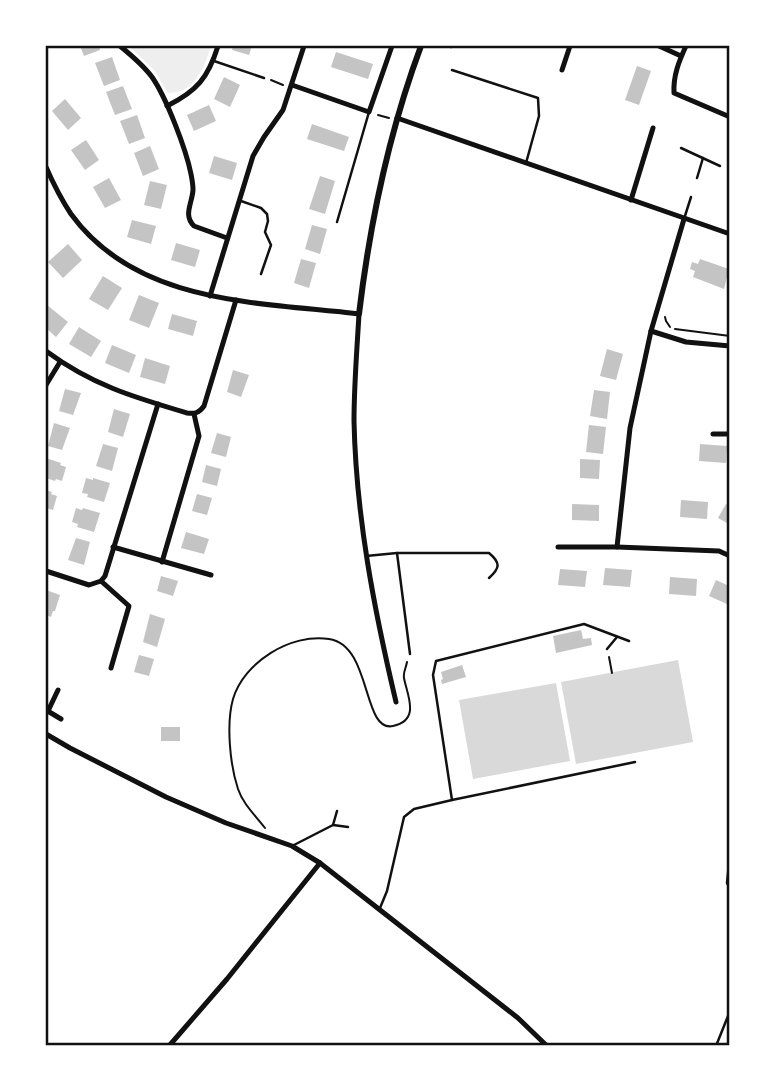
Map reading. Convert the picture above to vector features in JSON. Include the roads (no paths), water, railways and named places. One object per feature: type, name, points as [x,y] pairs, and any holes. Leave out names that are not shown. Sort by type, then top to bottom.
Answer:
[{"type":"street","points":[[120,46],[153,79],[167,106],[191,172],[193,192],[188,210],[190,222],[227,238]]},
{"type":"street","points":[[167,106],[184,98],[204,79],[218,46]]},
{"type":"street","points":[[210,296],[253,156],[283,110],[304,46]]},
{"type":"street","points":[[292,85],[369,112],[392,46]]},
{"type":"street","points":[[396,702],[372,596],[366,556],[358,489],[354,418],[359,314],[377,197],[397,118],[421,46]]},
{"type":"street","points":[[562,69],[570,46]]},
{"type":"street","points":[[659,46],[681,56]]},
{"type":"street","points":[[686,46],[673,81],[674,93],[730,117]]},
{"type":"street","points":[[397,118],[730,234]]},
{"type":"street","points":[[631,200],[653,128]]},
{"type":"street","points":[[46,167],[71,213],[92,239],[139,272],[210,296],[359,314]]},
{"type":"street","points":[[617,547],[630,428],[651,331],[684,219]]},
{"type":"street","points":[[46,351],[95,382],[194,414],[200,412],[204,406],[236,300]]},
{"type":"street","points":[[651,331],[686,342],[730,346]]},
{"type":"street","points":[[46,385],[60,362]]},
{"type":"street","points":[[46,571],[89,584],[101,581],[158,404]]},
{"type":"street","points":[[162,562],[199,436],[194,414]]},
{"type":"street","points":[[713,434],[730,434]]},
{"type":"street","points":[[113,547],[211,575]]},
{"type":"street","points":[[558,547],[719,551],[730,556]]},
{"type":"street","points":[[101,581],[129,606],[111,668]]},
{"type":"street","points":[[105,651],[115,654]]},
{"type":"street","points":[[58,690],[47,711],[61,719]]},
{"type":"street","points":[[46,734],[166,797],[226,823],[292,846],[320,863],[518,1018],[547,1045]]},
{"type":"street","points":[[169,1045],[227,979],[320,863]]},
{"type":"lane","points":[[213,61],[264,78]]},
{"type":"lane","points":[[452,69],[538,99],[539,116],[526,163]]},
{"type":"lane","points":[[337,222],[369,112]]},
{"type":"lane","points":[[681,148],[720,166]]},
{"type":"lane","points":[[697,178],[703,158]]},
{"type":"lane","points":[[684,219],[691,197]]},
{"type":"lane","points":[[238,200],[261,208],[267,214],[265,232],[271,245],[261,274]]},
{"type":"lane","points":[[366,556],[397,553],[489,553],[498,566],[489,578]]},
{"type":"lane","points":[[397,553],[410,654]]},
{"type":"lane","points":[[452,800],[433,675],[436,661],[584,624],[629,641]]},
{"type":"lane","points":[[607,649],[617,637]]},
{"type":"lane","points":[[379,910],[387,891],[404,817],[414,810],[635,762]]},
{"type":"lane","points":[[333,825],[338,811]]},
{"type":"lane","points":[[292,846],[333,825],[348,827]]},
{"type":"lane","points":[[730,854],[727,883],[730,890]]},
{"type":"lane","points":[[716,1045],[730,1011]]}]
